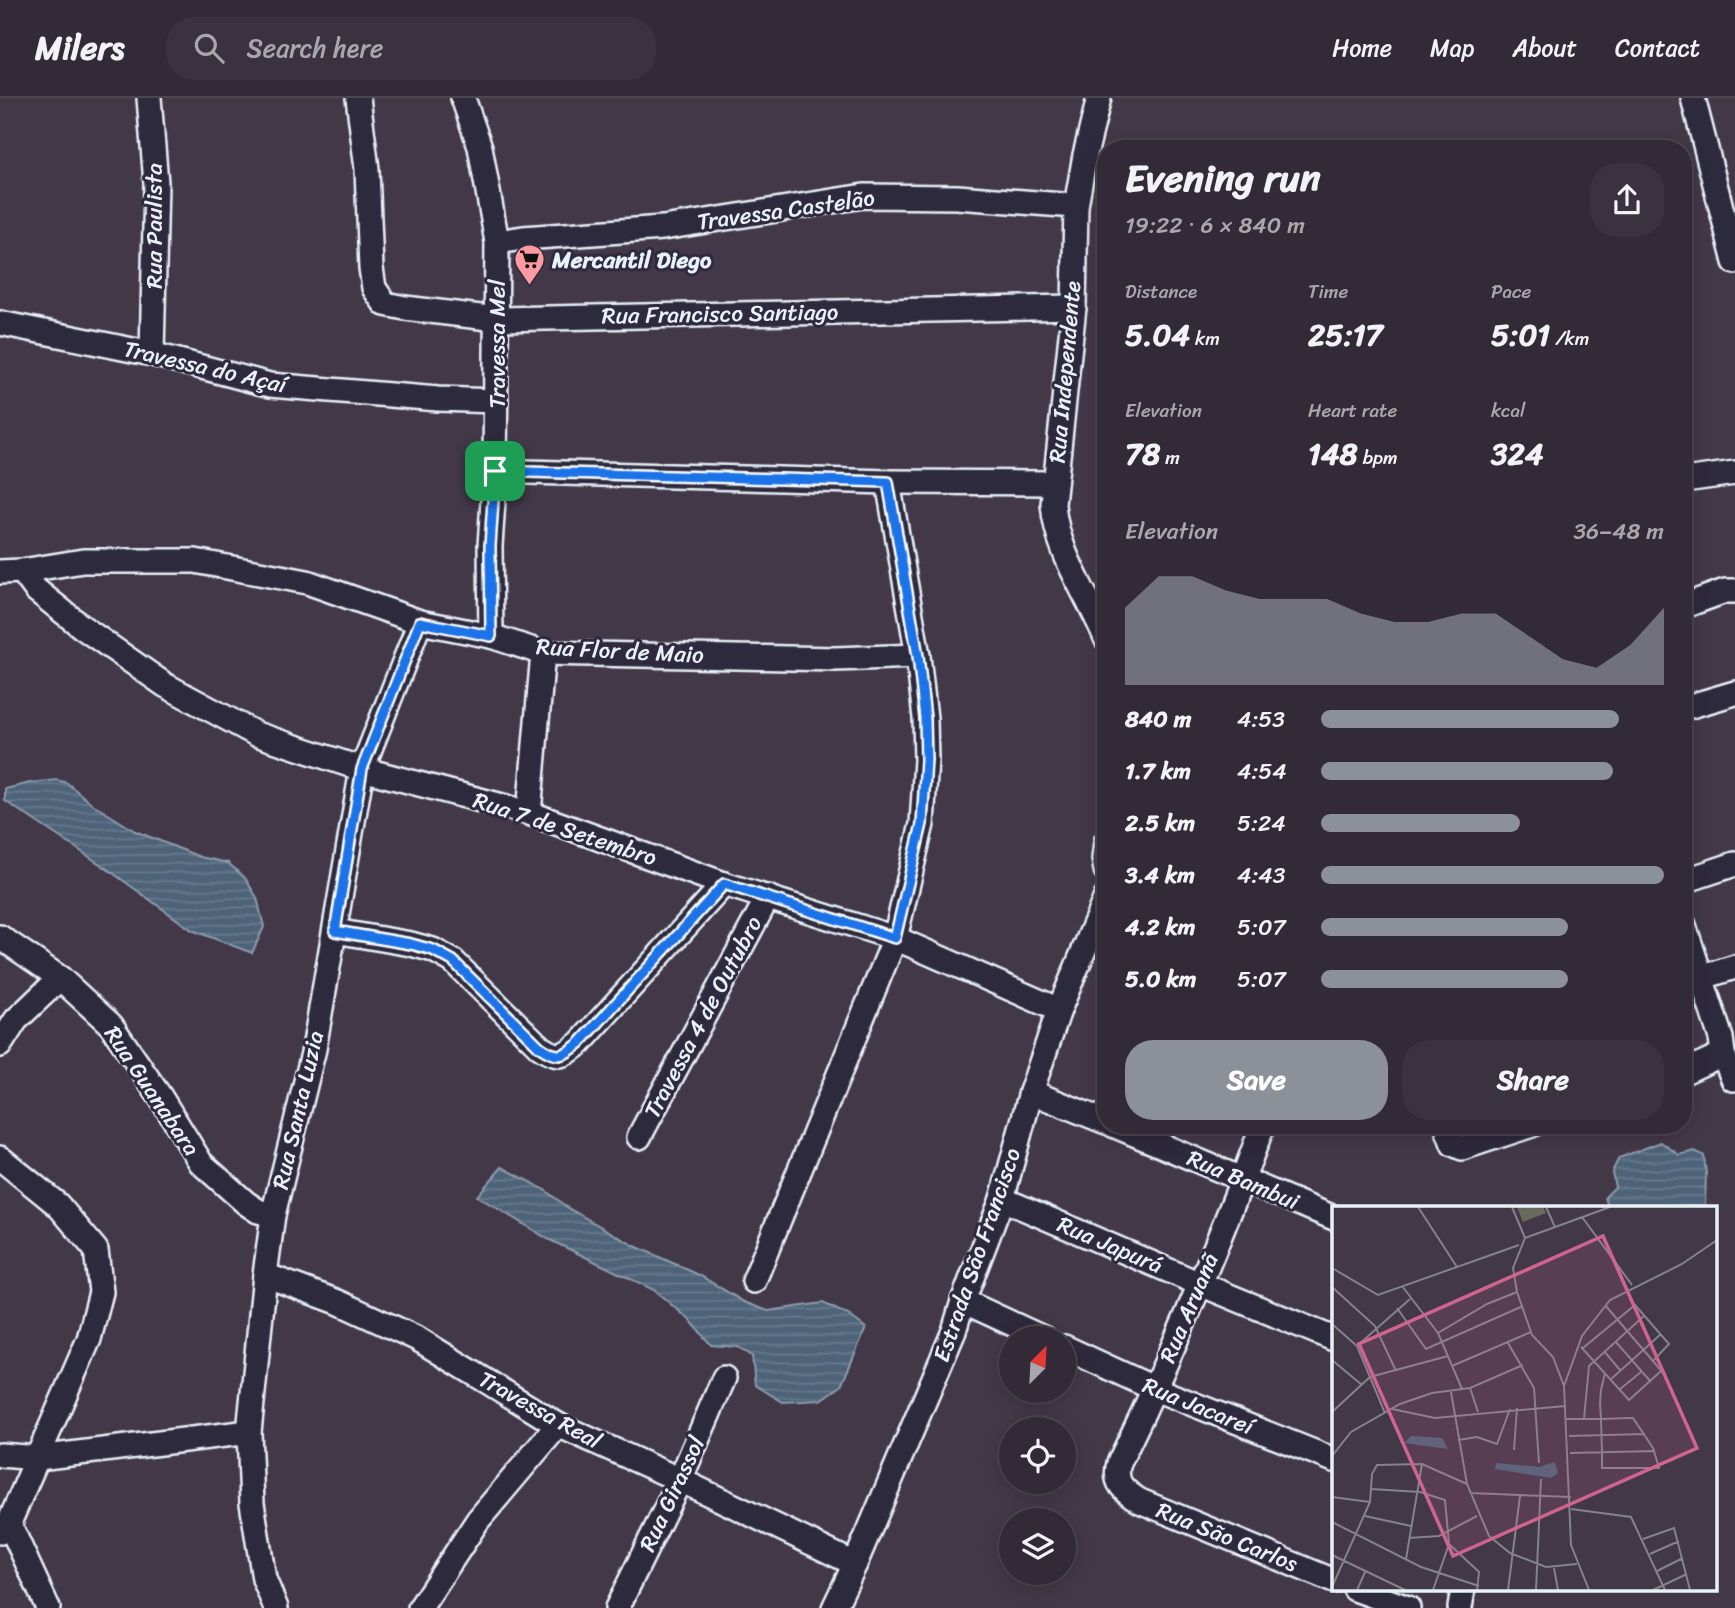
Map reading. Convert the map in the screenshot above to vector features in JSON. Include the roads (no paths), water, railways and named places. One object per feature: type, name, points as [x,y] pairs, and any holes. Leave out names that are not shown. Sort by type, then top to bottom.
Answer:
[{"type":"street","name":"Rua Paulista","points":[[149,98],[156,183],[152,354]]},
{"type":"street","name":"Rua Francisco Santiago","points":[[358,98],[367,169],[371,268],[374,288],[384,304],[497,319],[1074,307]]},
{"type":"street","name":"Travessa Mel","points":[[463,98],[480,147],[497,242],[495,471],[490,546],[491,636]]},
{"type":"street","name":"Rua Independente","points":[[1097,620],[1066,559],[1054,519],[1053,505],[1074,307],[1076,206],[1099,98]]},
{"type":"street","points":[[1693,98],[1735,262]]},
{"type":"street","name":"Travessa Castelão","points":[[497,242],[663,228],[864,196],[957,197],[1076,206]]},
{"type":"street","name":"Travessa do Açaí","points":[[0,323],[152,354],[270,385],[438,399],[496,401]]},
{"type":"street","points":[[495,471],[888,482],[1055,483]]},
{"type":"street","points":[[1692,479],[1735,473]]},
{"type":"street","points":[[754,1281],[895,938],[922,824],[926,760],[925,718],[918,656],[888,482]]},
{"type":"street","name":"Rua Flor de Maio","points":[[11,571],[83,561],[195,561],[307,582],[420,622],[491,636],[543,653],[835,659],[918,656]]},
{"type":"street","name":"Rua 7 de Setembro","points":[[11,571],[82,627],[165,685],[256,734],[362,769],[529,813],[724,884],[895,938],[1059,1010]]},
{"type":"street","points":[[1692,603],[1730,591]]},
{"type":"street","name":"Rua Santa Luzia","points":[[276,1608],[264,1579],[252,1503],[249,1432],[273,1215],[314,1049],[362,769],[420,622]]},
{"type":"street","points":[[529,813],[543,653]]},
{"type":"street","points":[[1692,706],[1735,693]]},
{"type":"street","points":[[1692,878],[1735,864]]},
{"type":"street","points":[[335,931],[411,944],[433,950],[453,961],[540,1047],[557,1056],[580,1043],[724,884]]},
{"type":"street","name":"Travessa 4 de Outubro","points":[[639,1137],[768,897]]},
{"type":"street","name":"Estrada São Francisco","points":[[834,1608],[954,1331],[1002,1199],[1031,1092],[1059,1010],[1097,919]]},
{"type":"street","name":"Rua Guanabara","points":[[0,937],[60,978],[111,1025],[201,1163],[246,1203],[258,1211],[273,1215]]},
{"type":"street","points":[[1692,952],[1733,1079]]},
{"type":"street","points":[[1700,978],[1735,967]]},
{"type":"street","points":[[0,1045],[16,1020],[60,978]]},
{"type":"street","points":[[1692,1068],[1724,1054]]},
{"type":"street","points":[[1031,1092],[1097,1118]]},
{"type":"street","name":"Rua Bambui","points":[[1149,1134],[1242,1181],[1332,1217]]},
{"type":"street","name":"Rua Aruanã","points":[[1122,1489],[1116,1470],[1155,1389],[1260,1134]]},
{"type":"street","points":[[1449,1134],[1453,1144],[1462,1148],[1505,1134]]},
{"type":"street","points":[[0,1158],[58,1205],[96,1250],[100,1292],[89,1339],[38,1458],[4,1527],[48,1608]]},
{"type":"street","name":"Rua Japurá","points":[[1002,1199],[1332,1338]]},
{"type":"street","name":"Travessa Real","points":[[265,1275],[338,1302],[418,1339],[558,1425],[855,1564]]},
{"type":"street","points":[[963,1301],[1017,1326]]},
{"type":"street","name":"Rua Jacareí","points":[[1076,1353],[1155,1389],[1332,1459]]},
{"type":"street","name":"Rua Girassol","points":[[617,1608],[680,1480],[724,1378]]},
{"type":"street","points":[[420,1608],[478,1520],[558,1425]]},
{"type":"street","points":[[0,1455],[38,1458],[249,1432]]},
{"type":"street","name":"Rua São Carlos","points":[[1122,1489],[1140,1501],[1332,1580]]},
{"type":"street","points":[[1358,1590],[1408,1608]]},
{"type":"street","points":[[1460,1608],[1464,1590]]},
{"type":"water","points":[[57,780],[67,783],[91,803],[135,831],[200,857],[228,863],[245,878],[257,898],[264,927],[252,953],[192,930],[103,866],[5,801],[5,789]]},
{"type":"water","points":[[1661,1142],[1679,1155],[1695,1151],[1704,1156],[1705,1206],[1608,1206],[1605,1197],[1615,1187],[1612,1172],[1619,1158]]},
{"type":"water","points":[[502,1167],[545,1190],[568,1208],[635,1246],[699,1275],[744,1302],[768,1311],[823,1303],[850,1316],[866,1328],[841,1386],[821,1400],[783,1402],[755,1385],[752,1356],[738,1347],[711,1345],[691,1321],[654,1290],[548,1239],[477,1196]]},
{"type":"place","name":"Mercantil Diego","points":[[529,287]]}]
